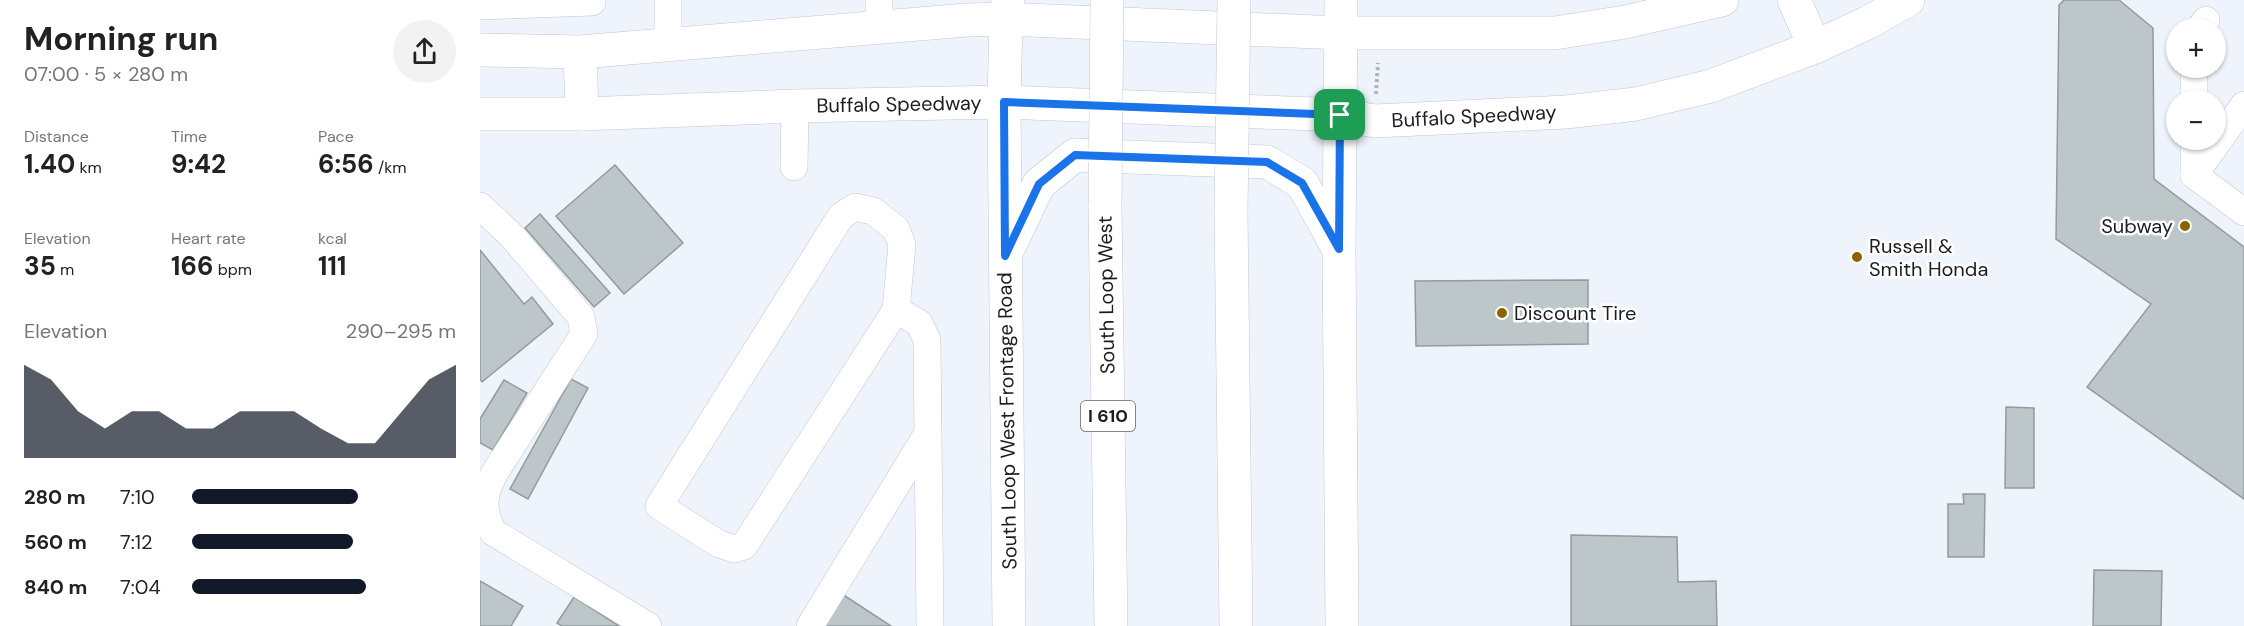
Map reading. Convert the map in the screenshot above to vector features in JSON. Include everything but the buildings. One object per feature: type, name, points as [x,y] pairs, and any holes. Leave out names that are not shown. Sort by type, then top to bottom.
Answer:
[{"type":"main road","name":"South Loop West","points":[[1107,0],[1105,206],[1112,626]]},
{"type":"main road","points":[[1234,0],[1231,212],[1236,626]]},
{"type":"main road","points":[[1341,0],[1339,249],[1341,626]]},
{"type":"main road","points":[[480,50],[580,52],[668,45],[879,14],[967,20],[1007,10],[1340,33],[1556,33],[1625,22],[1722,0]]},
{"type":"main road","points":[[1794,0],[1815,47]]},
{"type":"main road","name":"Buffalo Speedway","points":[[480,114],[582,114],[795,106],[1004,102],[1340,115],[1375,122],[1566,112],[1636,104],[1711,86],[1815,47],[1867,23],[1908,0]]},
{"type":"main road","name":"South Loop West Frontage Road","points":[[1007,10],[1004,102],[1009,626]]},
{"type":"main road","points":[[580,52],[582,114]]},
{"type":"main road","points":[[1005,256],[1039,184],[1075,155],[1267,162],[1302,183],[1339,249]]},
{"type":"lane","points":[[480,6],[519,2],[592,2],[592,0]]},
{"type":"lane","points":[[668,0],[668,45]]},
{"type":"lane","points":[[2194,174],[2244,105]]},
{"type":"lane","points":[[795,106],[795,167]]},
{"type":"lane","points":[[2194,150],[2194,174]]},
{"type":"lane","points":[[2194,174],[2244,212]]},
{"type":"lane","points":[[480,206],[512,236],[581,317],[584,334],[495,472],[485,492],[485,517],[493,532],[648,626]]},
{"type":"lane","points":[[855,207],[873,211],[896,229],[902,245],[896,310],[744,546],[734,549],[720,544],[659,506],[841,216],[855,207]]},
{"type":"lane","points":[[896,310],[919,324],[927,340],[930,626]]},
{"type":"lane","points":[[810,626],[928,433]]},
{"type":"path","points":[[1376,95],[1378,62]]},
{"type":"place","name":"Subway","points":[[2185,226]]},
{"type":"place","name":"Russell & Smith Honda","points":[[1857,257]]},
{"type":"place","name":"Discount Tire","points":[[1502,313]]},
{"type":"route","points":[[1004,102],[1340,115],[1339,249],[1302,183],[1267,162],[1075,155],[1039,184],[1005,256],[1004,102]]}]
